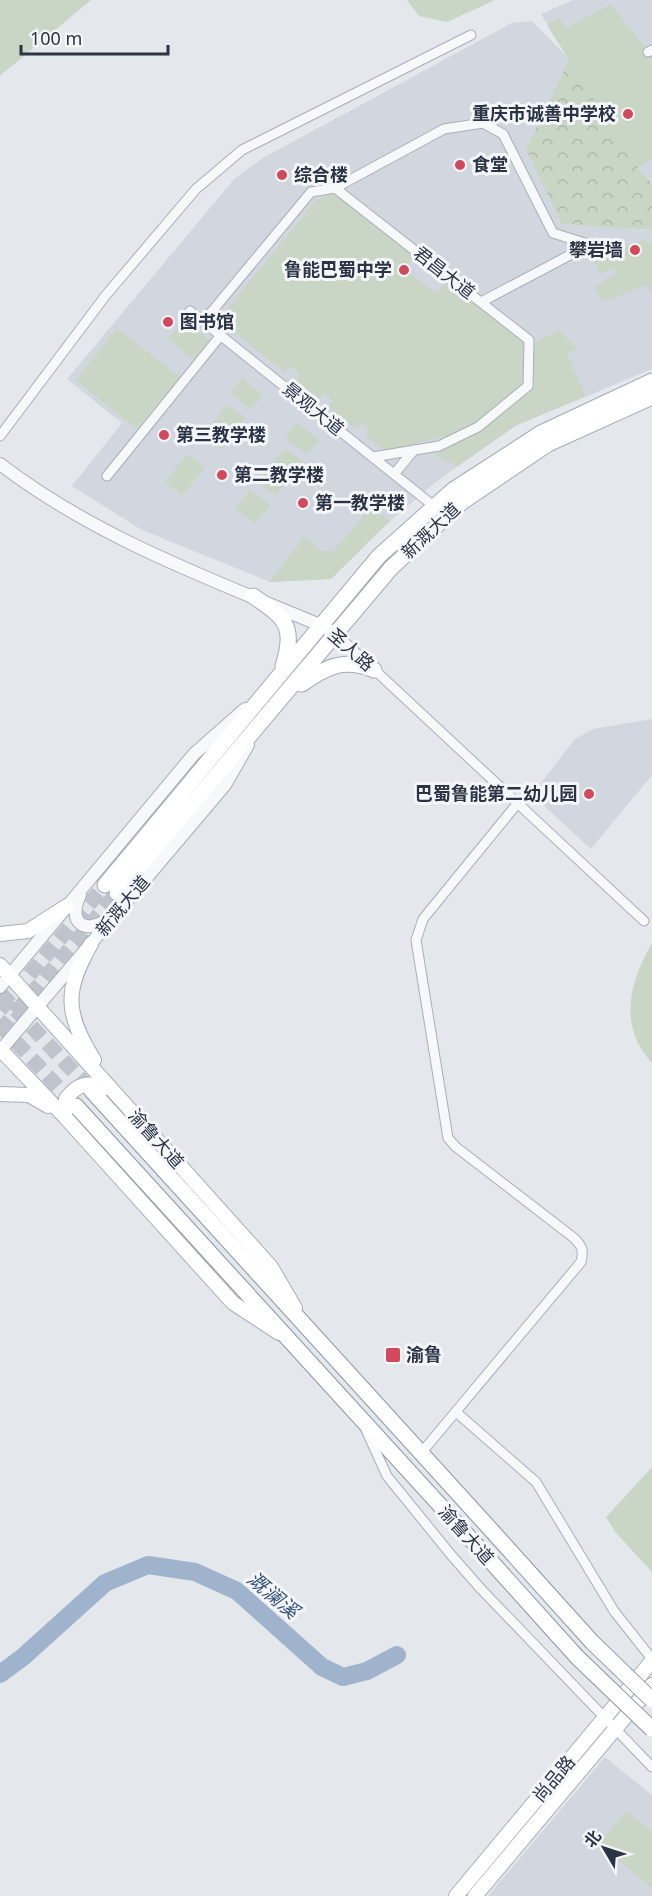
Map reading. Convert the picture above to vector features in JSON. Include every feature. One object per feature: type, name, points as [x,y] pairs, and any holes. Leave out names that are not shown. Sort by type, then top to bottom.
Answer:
[{"type":"main road","name":"新溉大道","points":[[652,381],[540,433],[453,490],[379,556],[263,693],[111,889],[259,726],[391,568],[462,502],[548,444],[652,397]]},
{"type":"main road","points":[[253,596],[279,614],[287,625],[288,651],[281,672]]},
{"type":"main road","points":[[285,696],[333,664],[354,664],[374,670]]},
{"type":"main road","points":[[0,934],[28,931],[67,906]]},
{"type":"main road","points":[[91,944],[73,978],[71,1000],[81,1036],[112,1090]]},
{"type":"main road","name":"渝鲁大道","points":[[5,970],[271,1267],[302,1320]]},
{"type":"main road","name":"渝鲁大道","points":[[0,1050],[71,1111],[361,1420],[577,1657],[652,1729]]},
{"type":"main road","points":[[71,1111],[66,1099],[78,1086],[94,1084],[112,1090]]},
{"type":"main road","name":"渝鲁大道","points":[[91,1090],[422,1452],[592,1642],[652,1700]]},
{"type":"main road","points":[[0,1094],[29,1095],[71,1111]]},
{"type":"main road","name":"尚品路","points":[[456,1896],[652,1660]]},
{"type":"main road","name":"尚品路","points":[[475,1896],[652,1685]]},
{"type":"street","points":[[0,436],[106,295],[196,189],[242,150],[471,35]]},
{"type":"street","points":[[204,321],[311,192],[336,188],[444,129],[483,123],[503,134],[553,233],[613,252]]},
{"type":"street","name":"君昌大道","points":[[336,188],[529,340],[528,386],[478,428],[439,446],[373,457]]},
{"type":"street","points":[[481,302],[590,245]]},
{"type":"street","name":"景观大道","points":[[190,311],[435,507]]},
{"type":"street","points":[[107,476],[221,335]]},
{"type":"street","points":[[394,474],[414,450]]},
{"type":"street","name":"圣人路","points":[[0,464],[47,498],[156,556],[320,625],[336,634],[644,921]]},
{"type":"street","name":"新溉大道","points":[[0,987],[5,970],[67,906],[194,754],[263,693]]},
{"type":"street","name":"新溉大道","points":[[0,1050],[225,785],[259,726]]},
{"type":"street","points":[[422,1452],[581,1262],[584,1252],[574,1238],[456,1147],[448,1138],[417,940],[423,919],[516,804]]},
{"type":"street","points":[[84,886],[74,913],[77,921],[83,926],[101,924],[118,912]]},
{"type":"street","points":[[456,1412],[536,1482],[614,1611],[652,1660]]},
{"type":"street","points":[[361,1420],[387,1476],[481,1589],[652,1767]]},
{"type":"shaded area","name":"鲁能巴蜀中学","points":[[573,0],[652,0],[652,184],[638,168],[562,224],[652,230],[652,369],[515,426],[436,482],[373,536],[331,579],[270,582],[142,530],[72,486],[122,423],[67,379],[235,178],[263,158],[512,23],[532,21],[567,57],[541,14]]},
{"type":"shaded area","name":"巴蜀鲁能第二幼儿园","points":[[652,719],[652,775],[591,849],[542,804],[541,783],[575,739],[593,729]]},
{"type":"shaded area","points":[[605,1757],[652,1795],[652,1896],[488,1896]]},
{"type":"green space","points":[[0,0],[91,0],[0,76]]},
{"type":"green space","points":[[407,0],[495,0],[447,22],[419,16]]},
{"type":"green space","name":"重庆市诚善中学校","points":[[611,4],[652,57],[652,159],[638,168],[547,25],[559,18],[567,28]]},
{"type":"green space","points":[[569,60],[638,168],[652,184],[652,230],[562,224],[526,149]]},
{"type":"green space","points":[[334,193],[415,258],[405,269],[435,293],[446,282],[525,343],[523,381],[507,399],[476,423],[461,431],[385,451],[365,435],[369,429],[361,423],[355,428],[328,407],[333,401],[324,393],[319,399],[296,381],[300,374],[290,366],[284,372],[227,326],[232,320],[224,313],[316,200]]},
{"type":"green space","points":[[643,240],[652,243],[652,294],[646,285],[603,302],[594,287],[616,275],[612,268],[601,274],[594,261]]},
{"type":"green space","points":[[184,319],[210,340],[193,360],[168,338]]},
{"type":"green space","points":[[117,328],[180,377],[136,429],[76,380]]},
{"type":"green space","points":[[559,329],[577,348],[567,354],[586,396],[515,426],[458,466],[435,455],[481,430],[534,387],[534,344]]},
{"type":"green space","points":[[242,378],[262,394],[251,409],[230,393]]},
{"type":"green space","points":[[227,405],[245,418],[221,450],[203,436]]},
{"type":"green space","points":[[297,423],[319,440],[306,454],[285,438]]},
{"type":"green space","points":[[285,448],[303,462],[276,496],[257,482]]},
{"type":"green space","points":[[187,454],[205,468],[182,496],[165,482]]},
{"type":"green space","points":[[250,490],[270,505],[255,524],[235,508]]},
{"type":"green space","points":[[372,507],[390,521],[331,579],[270,582],[304,536],[322,551],[333,551]]},
{"type":"green space","points":[[652,943],[652,1063],[641,1049],[634,1034],[631,1004],[638,973]]},
{"type":"green space","points":[[652,1467],[652,1572],[616,1533],[606,1517]]},
{"type":"green space","points":[[627,1811],[652,1832],[652,1888],[599,1844]]},
{"type":"waterway","name":"溉澜溪","points":[[0,1674],[23,1657],[105,1583],[148,1565],[195,1572],[237,1591],[322,1667],[343,1677],[367,1671],[397,1655]]},
{"type":"tunnel","points":[[0,1010],[105,885]]},
{"type":"tunnel","points":[[0,1031],[117,893]]},
{"type":"tunnel","points":[[0,993],[91,1090]]},
{"type":"tunnel","points":[[0,1025],[76,1106]]},
{"type":"place","name":"重庆市诚善中学校","points":[[628,114]]},
{"type":"place","name":"食堂","points":[[460,165]]},
{"type":"place","name":"综合楼","points":[[282,175]]},
{"type":"place","name":"攀岩墙","points":[[635,250]]},
{"type":"place","name":"鲁能巴蜀中学","points":[[404,270]]},
{"type":"place","name":"图书馆","points":[[168,322]]},
{"type":"place","name":"第三教学楼","points":[[164,435]]},
{"type":"place","name":"第二教学楼","points":[[222,475]]},
{"type":"place","name":"第一教学楼","points":[[303,503]]},
{"type":"place","name":"巴蜀鲁能第二幼儿园","points":[[589,794]]},
{"type":"place","name":"渝鲁","points":[[393,1355]]}]
